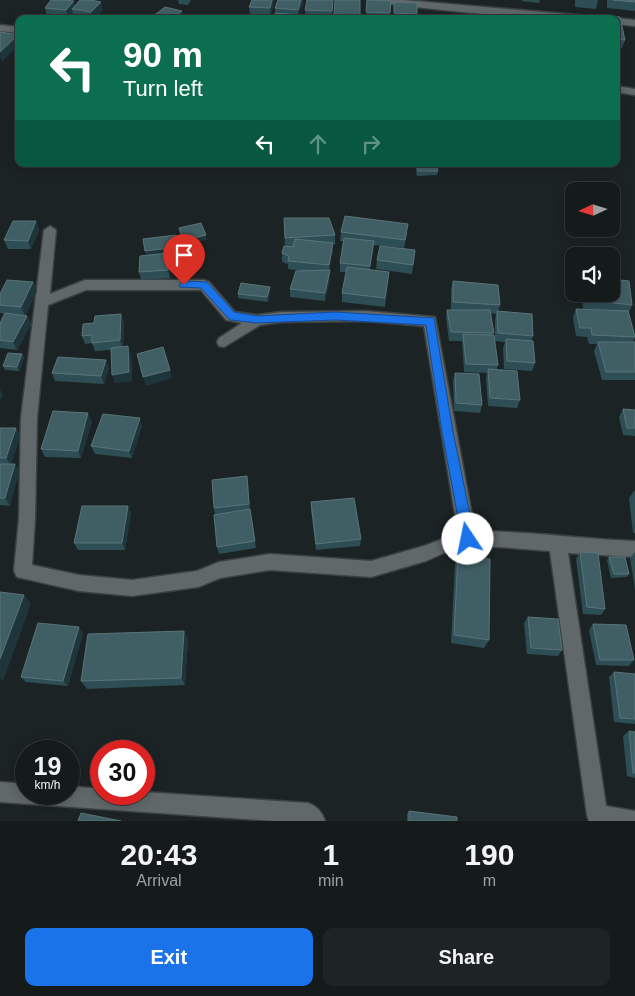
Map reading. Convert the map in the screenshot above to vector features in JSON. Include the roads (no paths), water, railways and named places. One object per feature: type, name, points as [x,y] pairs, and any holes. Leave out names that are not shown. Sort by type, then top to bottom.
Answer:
[{"type":"street","points":[[384,0],[428,6],[539,15]]},
{"type":"street","points":[[620,21],[635,23]]},
{"type":"street","points":[[0,28],[15,30]]},
{"type":"street","points":[[620,90],[635,92]]},
{"type":"street","points":[[50,230],[29,418],[27,518],[23,570],[79,583],[132,588],[198,579],[219,570],[270,562],[371,569],[426,553],[454,541],[468,539],[500,539],[558,545],[635,549]]},
{"type":"street","points":[[42,302],[85,285],[204,285],[231,316],[257,320],[305,316],[357,316],[430,321],[468,539]]},
{"type":"street","points":[[224,342],[257,320]]},
{"type":"street","points":[[558,545],[597,815],[635,821]]},
{"type":"street","points":[[0,792],[308,813],[315,821]]}]
